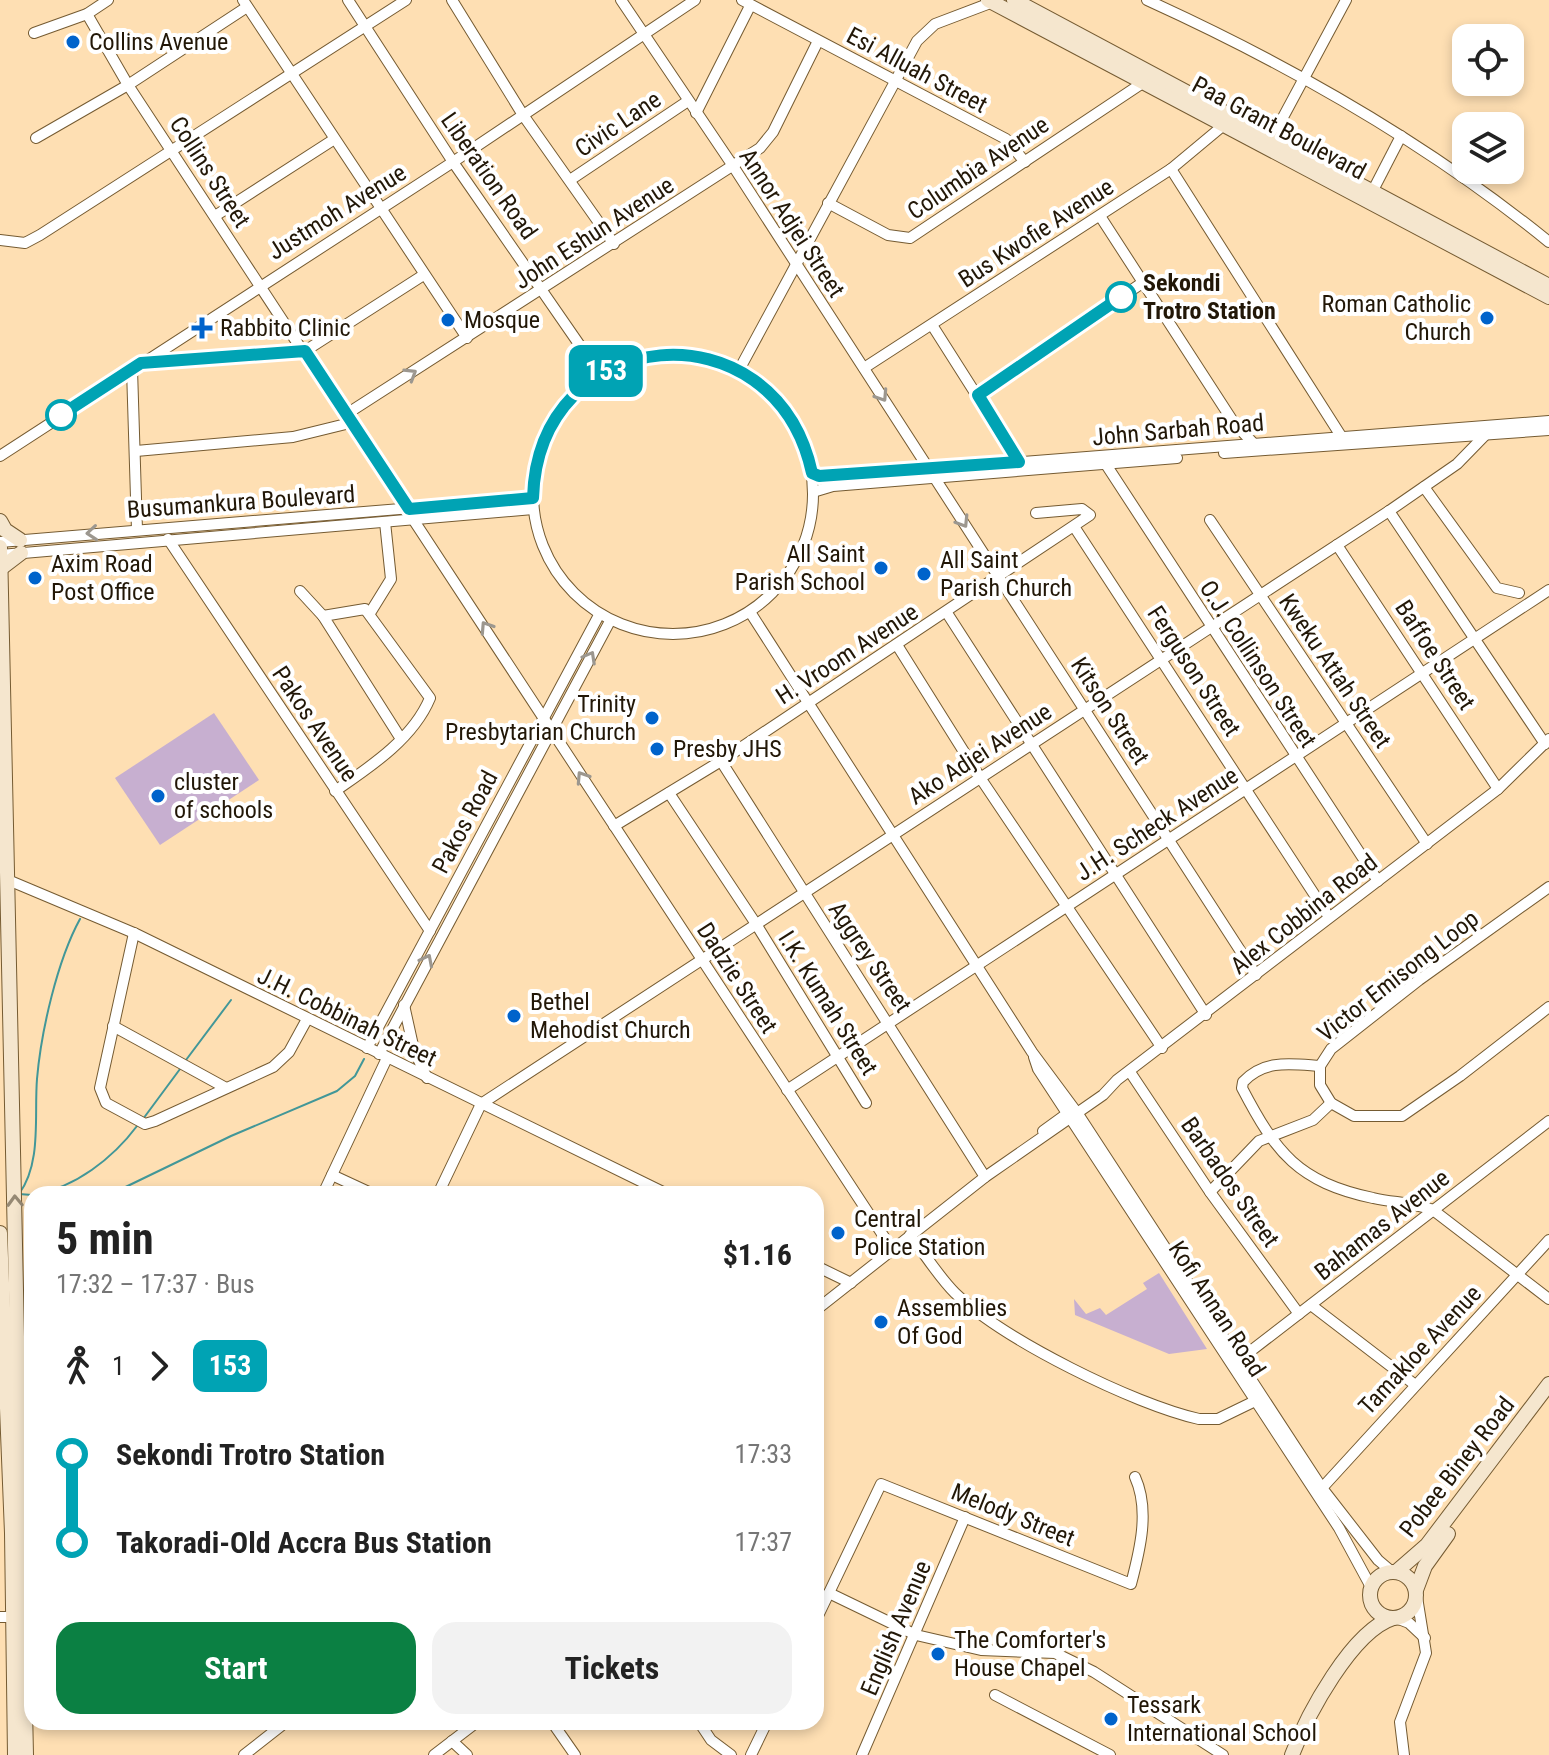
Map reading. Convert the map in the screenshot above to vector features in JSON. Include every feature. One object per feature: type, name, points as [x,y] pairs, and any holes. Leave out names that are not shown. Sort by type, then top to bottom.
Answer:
[{"type":"main road","name":"Paa Grant Boulevard","points":[[1014,0],[1100,51],[1144,82],[1549,286]]},
{"type":"main road","name":"Paa Grant Boulevard","points":[[990,1],[1273,136],[1549,297]]},
{"type":"main road","points":[[0,521],[20,546],[0,569]]},
{"type":"main road","points":[[0,544],[1,683],[24,1340]]},
{"type":"main road","points":[[0,1233],[6,1617],[15,1755]]},
{"type":"main road","name":"Pobee Biney Road","points":[[1394,1572],[1427,1545],[1549,1384]]},
{"type":"main road","name":"Pobee Biney Road","points":[[1417,1594],[1433,1554],[1549,1399]]},
{"type":"main road","points":[[1292,1755],[1311,1714],[1364,1636],[1371,1594],[1379,1576],[1394,1572],[1409,1577],[1417,1594],[1410,1611],[1364,1636]]},
{"type":"main road","points":[[1371,1594],[1378,1612],[1395,1618]]},
{"type":"main road","points":[[26,1730],[26,1755]]},
{"type":"street","points":[[34,33],[87,14],[108,0]]},
{"type":"street","name":"Liberation Road","points":[[348,0],[453,162],[544,289],[599,373]]},
{"type":"street","points":[[0,240],[25,243],[40,235],[406,0]]},
{"type":"street","points":[[452,0],[523,115],[614,244]]},
{"type":"street","name":"Annor Adjei Street","points":[[621,0],[733,166],[928,469]]},
{"type":"street","name":"Justmoh Avenue","points":[[0,456],[260,284],[453,162],[695,0]]},
{"type":"street","points":[[1147,0],[1252,50],[1401,136],[1466,176],[1549,242]]},
{"type":"street","points":[[1273,136],[1346,0]]},
{"type":"street","points":[[739,370],[925,30],[990,1]]},
{"type":"street","points":[[696,113],[746,3]]},
{"type":"street","name":"Esi Alluah Street","points":[[746,3],[1006,139],[1025,162]]},
{"type":"street","points":[[36,138],[128,85],[245,4],[422,276],[467,338]]},
{"type":"street","name":"Collins Street","points":[[87,14],[128,85],[416,520]]},
{"type":"street","name":"John Eshun Avenue","points":[[136,451],[293,437],[348,419],[768,141],[818,41]]},
{"type":"street","name":"Columbia Avenue","points":[[828,203],[888,235],[904,239],[930,227],[1144,82]]},
{"type":"street","name":"Civic Lane","points":[[570,180],[688,101]]},
{"type":"street","name":"Bus Kwofie Avenue","points":[[864,368],[1171,169],[1225,124]]},
{"type":"street","points":[[1370,194],[1401,136]]},
{"type":"street","points":[[215,216],[333,140]]},
{"type":"street","points":[[1171,169],[1341,436]]},
{"type":"street","points":[[1100,216],[1145,281],[1234,423],[1254,444]]},
{"type":"street","points":[[137,530],[137,366],[305,351],[422,276]]},
{"type":"street","points":[[978,395],[1145,281]]},
{"type":"street","points":[[932,325],[1019,462]]},
{"type":"street","points":[[669,353],[705,357],[739,370],[783,406],[798,430],[812,473],[813,492],[811,520],[800,554],[781,585],[750,612],[725,624],[694,633],[662,634],[610,621],[567,586],[544,550],[533,503],[534,469],[546,431],[568,399],[599,373],[632,359],[669,353]]},
{"type":"street","name":"John Sarbah Road","points":[[813,492],[833,486],[1107,466],[1490,431],[1549,421]]},
{"type":"street","points":[[1222,447],[1234,423]]},
{"type":"street","name":"John Sarbah Road","points":[[812,473],[829,477],[1341,436],[1549,430]]},
{"type":"street","name":"Ako Adjei Avenue","points":[[481,1104],[1389,511],[1457,464],[1490,431]]},
{"type":"street","name":"O.J. Collinson Street","points":[[1107,466],[1378,881]]},
{"type":"street","name":"Kitson Street","points":[[928,469],[1256,975]]},
{"type":"street","points":[[1424,487],[1497,588],[1519,593]]},
{"type":"street","name":"Busumankura Boulevard","points":[[0,555],[20,546],[137,530],[409,509],[533,503]]},
{"type":"street","name":"Busumankura Boulevard","points":[[0,544],[20,546],[168,539],[416,520],[533,503]]},
{"type":"street","points":[[1036,513],[1088,511],[1088,519],[1075,528]]},
{"type":"street","points":[[1389,511],[1547,742]]},
{"type":"street","points":[[416,520],[550,727]]},
{"type":"street","name":"Kweku Attah Street","points":[[1210,520],[1427,844]]},
{"type":"street","points":[[370,613],[391,579],[385,522]]},
{"type":"street","name":"H. Vroom Avenue","points":[[614,826],[721,761],[947,613],[997,576],[1075,528]]},
{"type":"street","name":"Ferguson Street","points":[[1075,528],[1329,917]]},
{"type":"street","name":"Pakos Avenue","points":[[168,539],[430,931]]},
{"type":"street","name":"Baffoe Street","points":[[1337,545],[1498,789]]},
{"type":"street","name":"J.H. Scheck Avenue","points":[[787,1090],[1549,590]]},
{"type":"street","points":[[300,591],[323,616],[401,739]]},
{"type":"street","points":[[323,616],[361,608],[370,613],[430,698],[401,739],[335,791]]},
{"type":"street","name":"Kofi Annan Road","points":[[750,612],[1032,1052],[1322,1488],[1378,1560],[1394,1572]]},
{"type":"street","points":[[947,613],[1206,1015]]},
{"type":"street","name":"Pakos Road","points":[[367,1048],[599,615]]},
{"type":"street","name":"Pakos Road","points":[[327,1186],[404,1005],[550,727],[610,621]]},
{"type":"street","points":[[897,645],[981,779],[1162,1048]]},
{"type":"street","points":[[528,692],[555,696]]},
{"type":"street","name":"Dadzie Street","points":[[550,727],[892,1249]]},
{"type":"street","name":"Alex Cobbina Road","points":[[824,1304],[985,1177],[995,1165],[1130,1072],[1498,789],[1547,742]]},
{"type":"street","name":"Aggrey Street","points":[[721,761],[804,894],[890,1021],[985,1177]]},
{"type":"street","name":"I.K. Kumah Street","points":[[669,793],[756,924],[866,1103]]},
{"type":"street","name":"J.H. Cobbinah Street","points":[[8,880],[134,933],[306,1021],[650,1186]]},
{"type":"street","name":"Victor Emisong Loop","points":[[1331,1103],[1320,1085],[1320,1066],[1331,1049],[1419,980],[1549,887]]},
{"type":"street","points":[[134,933],[101,1097],[138,1121],[145,1124],[155,1121],[282,1061],[306,1021]]},
{"type":"street","points":[[404,1005],[414,1050],[427,1078]]},
{"type":"street","points":[[1210,1192],[1244,1155],[1268,1137],[1313,1120],[1331,1103],[1354,1116],[1402,1116],[1460,1076],[1549,1007]]},
{"type":"street","points":[[113,1026],[226,1088]]},
{"type":"street","points":[[1320,1066],[1277,1063],[1262,1067],[1243,1082],[1242,1088],[1268,1137],[1286,1158],[1329,1186],[1377,1199],[1415,1203],[1433,1210],[1549,1299]]},
{"type":"street","name":"Barbados Street","points":[[1130,1072],[1210,1192],[1299,1314]]},
{"type":"street","points":[[442,1186],[481,1104]]},
{"type":"street","name":"Kofi Annan Road","points":[[1073,1114],[1253,1402],[1339,1528],[1371,1594]]},
{"type":"street","name":"Bahamas Avenue","points":[[1239,1360],[1549,1121]]},
{"type":"street","points":[[332,1175],[356,1186]]},
{"type":"street","points":[[910,1235],[944,1281],[964,1301],[1077,1371],[1199,1419],[1218,1419],[1253,1402]]},
{"type":"street","name":"Tamakloe Avenue","points":[[1322,1488],[1549,1240]]},
{"type":"street","points":[[824,1270],[851,1283]]},
{"type":"street","points":[[1311,1305],[1414,1384]]},
{"type":"street","name":"Melody Street","points":[[829,1593],[881,1484],[1131,1584],[1142,1532],[1139,1489],[1135,1477]]},
{"type":"street","name":"English Avenue","points":[[862,1755],[965,1517]]},
{"type":"street","points":[[824,1603],[829,1593],[916,1635],[981,1650],[1055,1653],[1094,1672],[1223,1755]]},
{"type":"street","points":[[1404,1755],[1400,1722],[1421,1671],[1426,1640],[1417,1594]]},
{"type":"street","points":[[1395,1618],[1409,1623],[1426,1640]]},
{"type":"street","points":[[995,1695],[1096,1752],[1110,1755]]},
{"type":"street","points":[[244,1755],[276,1730]]},
{"type":"street","points":[[434,1755],[466,1730]]},
{"type":"street","points":[[558,1730],[575,1755]]},
{"type":"street","points":[[704,1730],[711,1740],[731,1755]]},
{"type":"street","points":[[751,1755],[763,1730]]},
{"type":"street","points":[[452,1741],[467,1755]]},
{"type":"shaded area","points":[[214,713],[259,780],[160,845],[115,778]]},
{"type":"shaded area","points":[[1159,1273],[1207,1349],[1169,1354],[1075,1315],[1074,1299],[1086,1314],[1100,1308],[1106,1315],[1147,1289],[1143,1283]]},
{"type":"waterway","points":[[24,1194],[19,1194],[31,1168],[36,1138],[37,1079],[42,1040],[57,976],[80,919]]},
{"type":"waterway","points":[[186,1060],[231,1000]]},
{"type":"waterway","points":[[128,1186],[231,1136],[337,1091],[355,1076],[364,1059]]},
{"type":"waterway","points":[[143,1119],[180,1069]]},
{"type":"waterway","points":[[62,1186],[105,1160],[137,1126]]},
{"type":"bus line","name":"153","points":[[61,415],[141,363],[305,351],[409,509],[533,498],[534,469],[546,431],[568,399],[599,373],[632,359],[669,353],[705,357],[739,370],[763,386],[783,406],[798,430],[812,473],[819,476],[1019,462],[978,395],[1121,297]]},
{"type":"place","name":"Collins Avenue","points":[[73,42]]},
{"type":"place","name":"Sekondi Trotro Station","points":[[1121,297]]},
{"type":"place","name":"Roman Catholic Church","points":[[1487,318]]},
{"type":"place","name":"Mosque","points":[[448,320]]},
{"type":"place","name":"Rabbito Clinic","points":[[202,328]]},
{"type":"place","name":"All Saint Parish School","points":[[881,568]]},
{"type":"place","name":"All Saint Parish Church","points":[[924,574]]},
{"type":"place","name":"Axim Road Post Office","points":[[35,578]]},
{"type":"place","name":"Trinity Presbytarian Church","points":[[652,718]]},
{"type":"place","name":"Presby JHS","points":[[657,749]]},
{"type":"place","name":"cluster of schools","points":[[158,796]]},
{"type":"place","name":"Bethel Mehodist Church","points":[[514,1016]]},
{"type":"place","name":"Central Police Station","points":[[838,1233]]},
{"type":"place","name":"Assemblies Of God","points":[[881,1322]]},
{"type":"place","name":"The Comforter's House Chapel","points":[[938,1654]]},
{"type":"place","name":"Tessark International School","points":[[1111,1719]]}]
